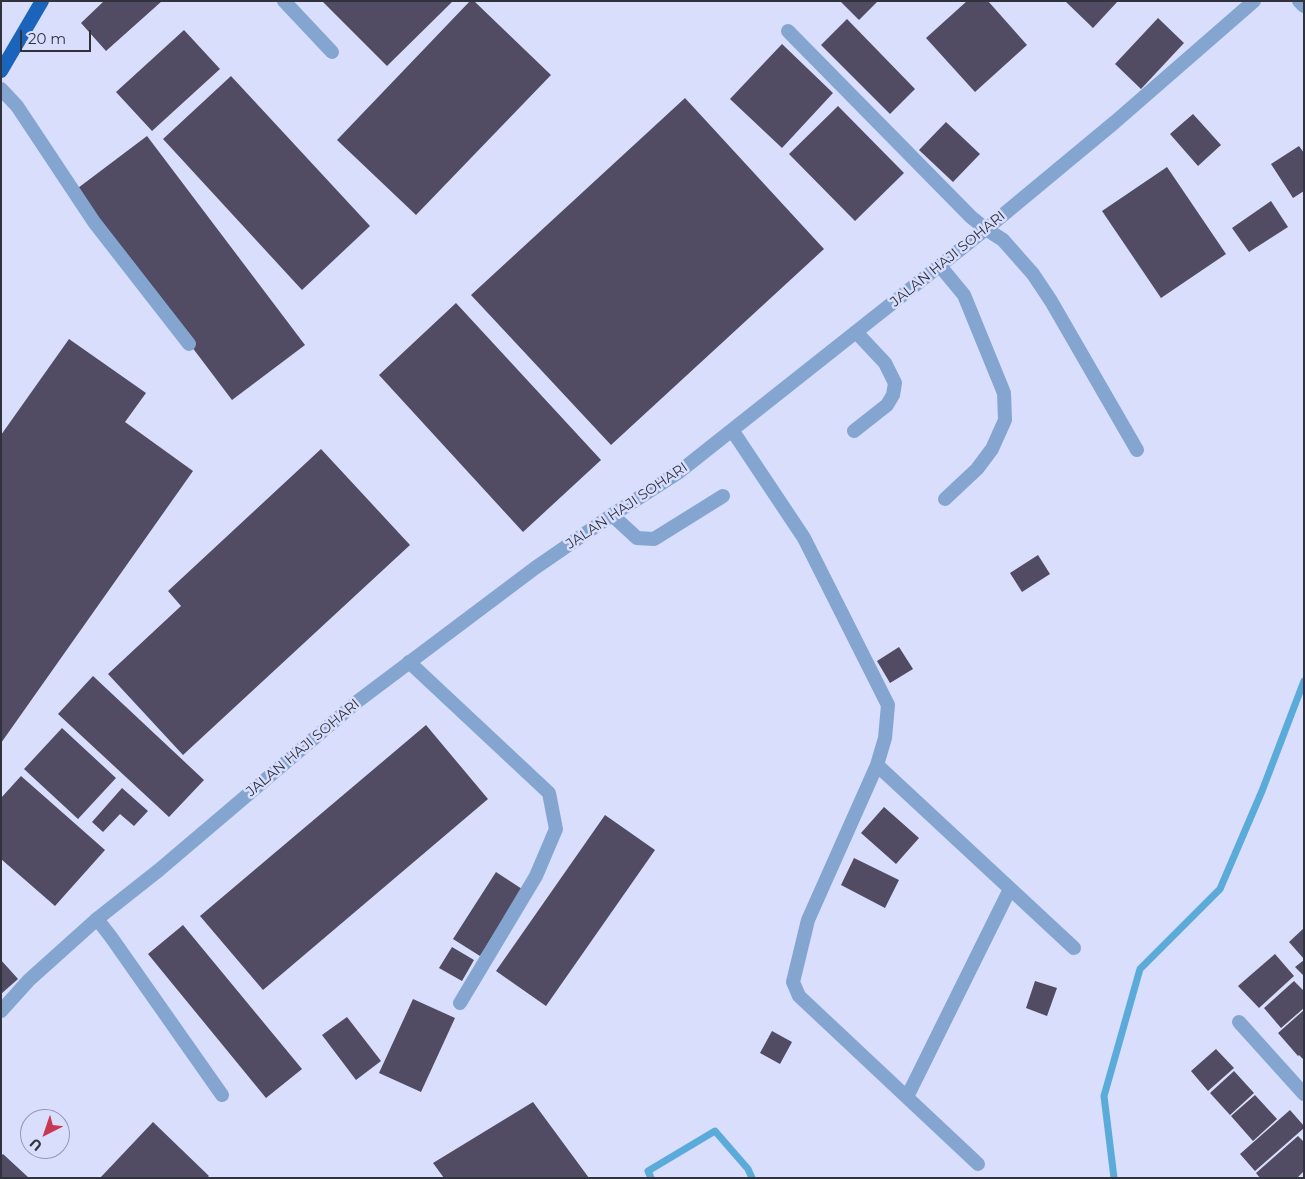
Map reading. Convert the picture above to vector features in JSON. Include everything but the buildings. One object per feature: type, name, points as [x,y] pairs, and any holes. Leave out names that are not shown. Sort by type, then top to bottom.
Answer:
[{"type":"highway","points":[[1,71],[42,1]]},
{"type":"street","points":[[284,1],[332,52]]},
{"type":"street","name":"JALAN HAJI SOHARI","points":[[1,1011],[28,980],[97,919],[159,870],[358,701],[535,568],[679,472],[986,229],[1115,122],[1254,1]]},
{"type":"street","points":[[1299,1],[1304,6]]},
{"type":"street","points":[[788,30],[971,217],[1003,240],[1033,274],[1051,301],[1137,450]]},
{"type":"street","points":[[1,89],[17,106],[94,222],[189,344]]},
{"type":"street","points":[[940,266],[964,295],[1004,393],[1005,420],[992,449],[977,469],[945,499]]},
{"type":"street","points":[[854,431],[887,405],[893,395],[895,383],[885,363],[856,332]]},
{"type":"street","points":[[732,430],[804,538],[888,706],[885,738],[877,765],[808,920],[793,982],[799,996],[978,1164]]},
{"type":"street","points":[[612,515],[637,538],[654,538],[723,496]]},
{"type":"street","points":[[409,662],[549,793],[556,829],[536,876],[460,1002]]},
{"type":"street","points":[[877,765],[1074,948]]},
{"type":"street","points":[[907,1096],[1010,889]]},
{"type":"street","points":[[97,919],[222,1096]]},
{"type":"street","points":[[1239,1022],[1304,1094]]},
{"type":"waterway","points":[[1114,1178],[1104,1096],[1140,969],[1220,889],[1262,791],[1304,681]]},
{"type":"waterway","points":[[651,1178],[648,1171],[715,1131],[748,1169],[752,1178]]}]
